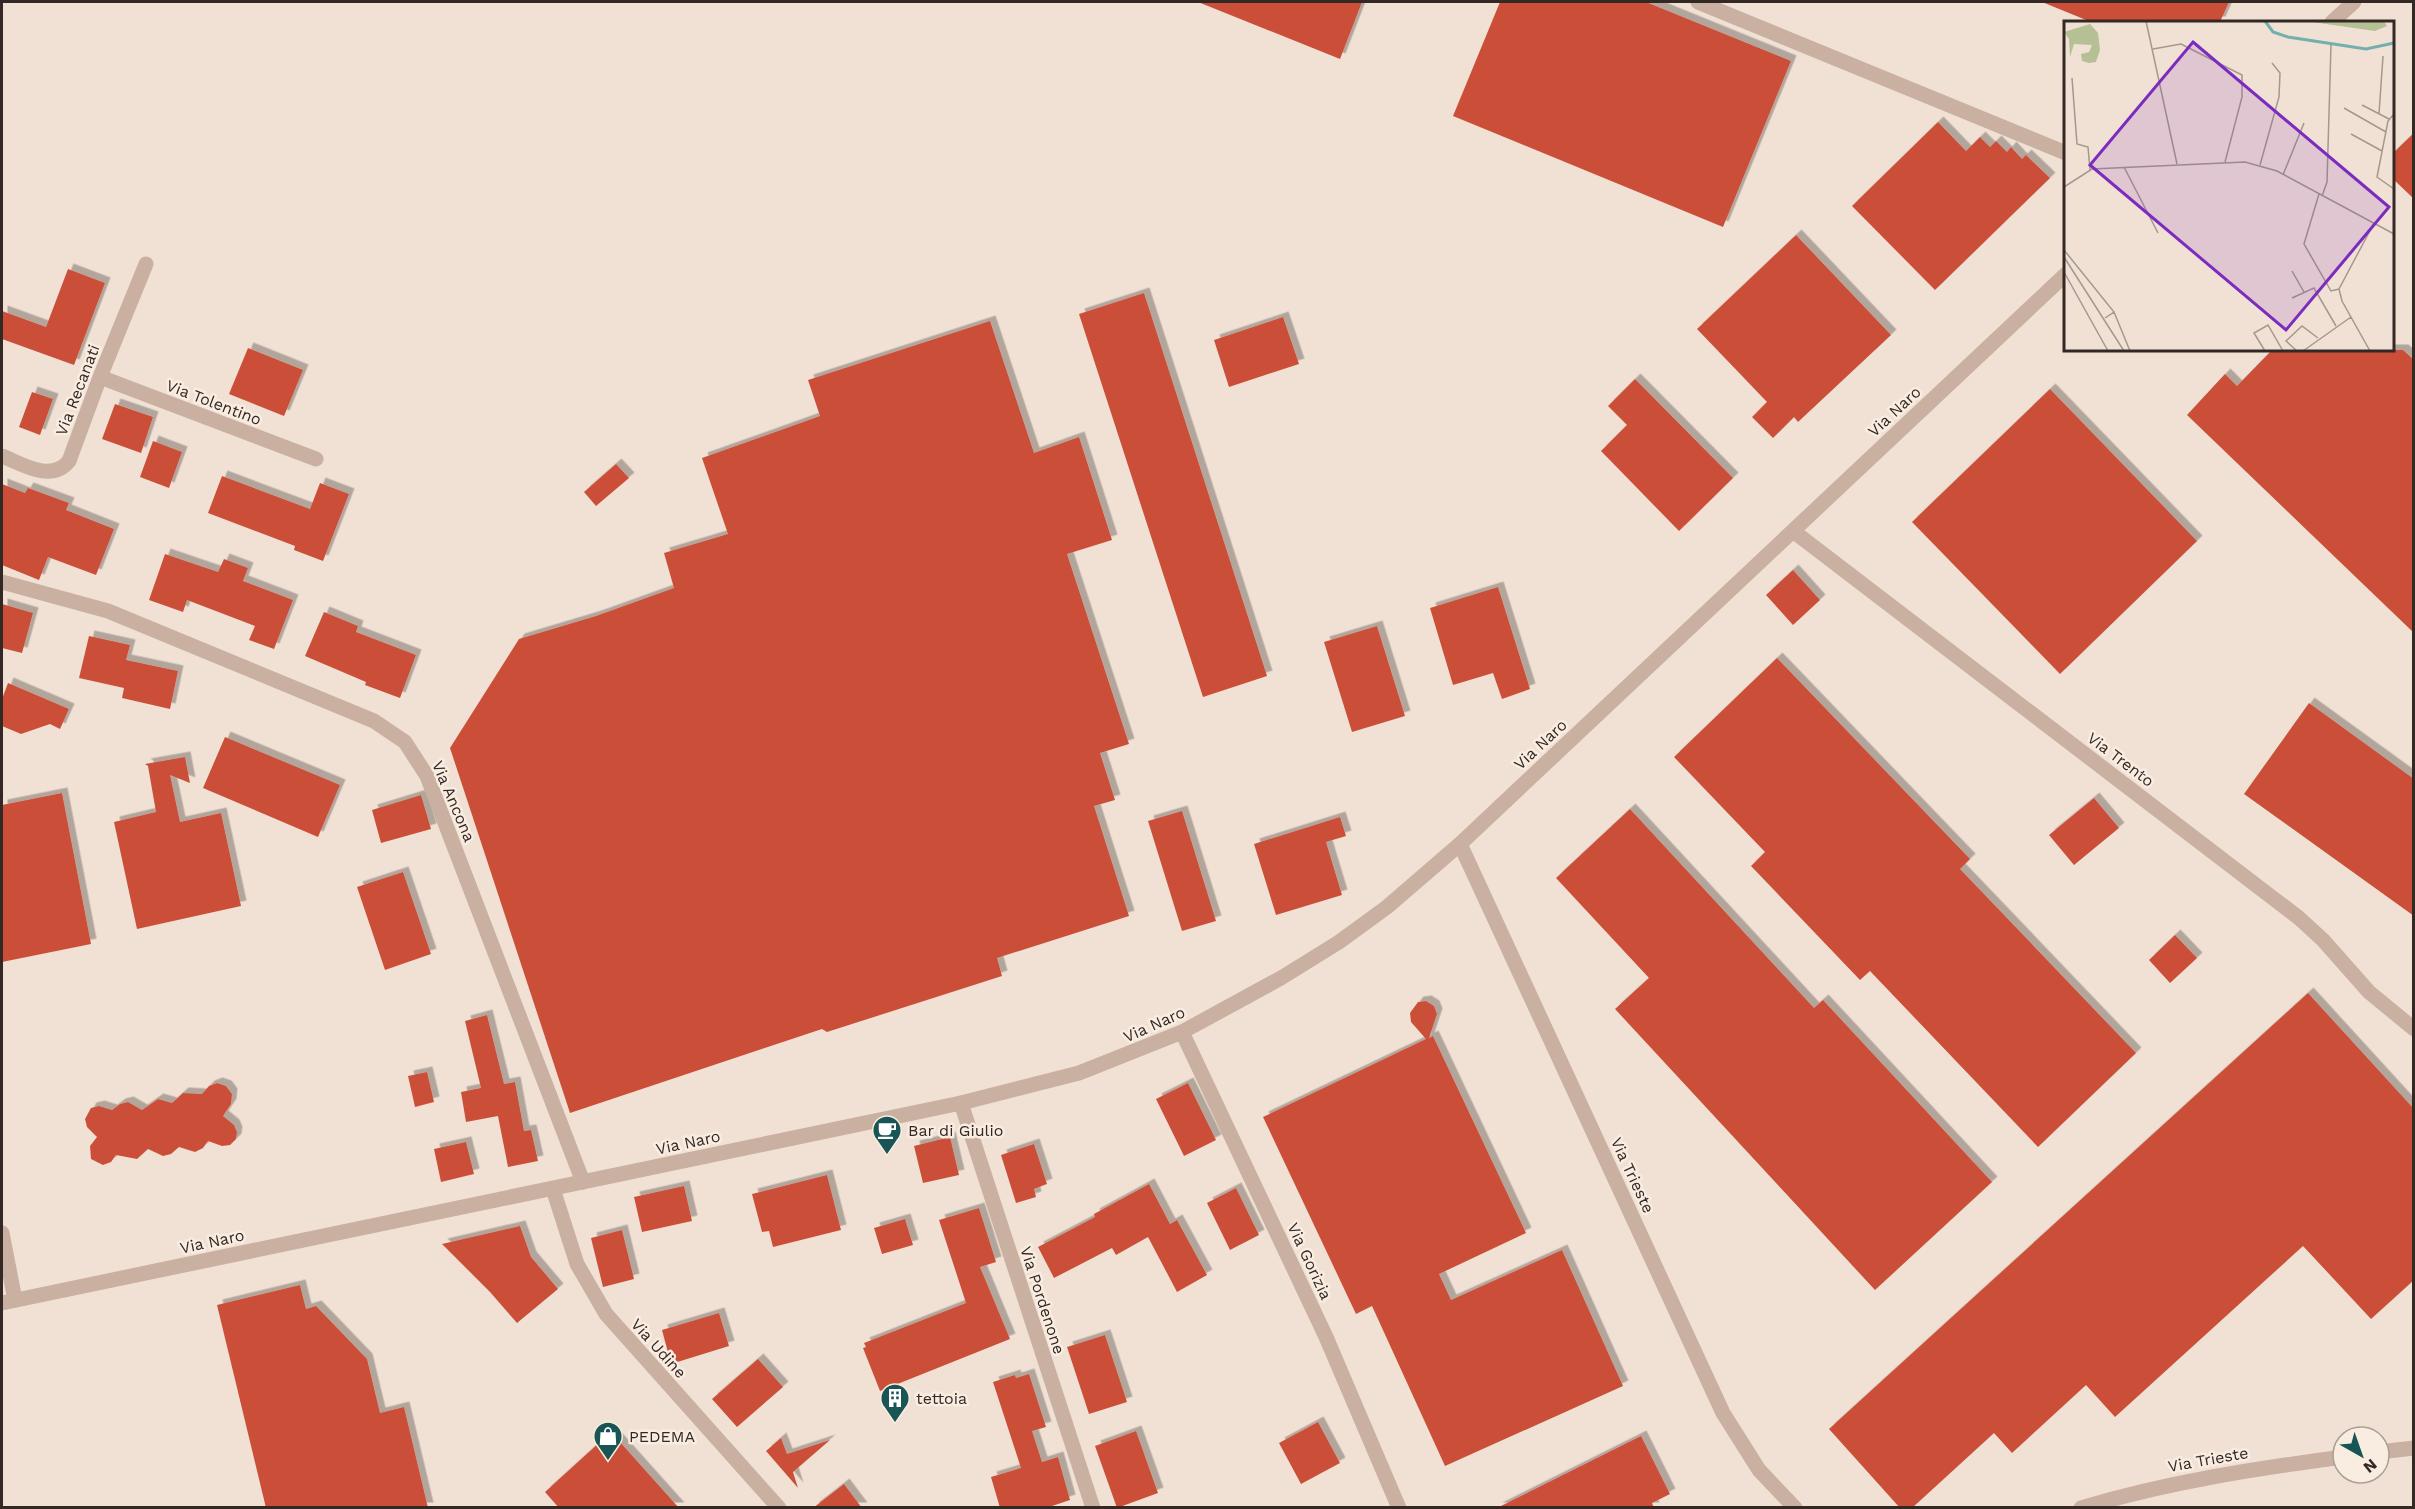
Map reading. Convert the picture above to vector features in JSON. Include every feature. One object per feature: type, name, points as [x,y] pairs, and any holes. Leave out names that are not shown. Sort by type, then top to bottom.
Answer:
[{"type":"street","points":[[1698,2],[2064,152]]},
{"type":"street","points":[[2333,21],[2354,2]]},
{"type":"street","name":"Via Recanati","points":[[2,456],[47,472],[53,472],[64,466],[71,456],[100,377],[147,264]]},
{"type":"street","name":"Via Naro","points":[[8,1302],[961,1103],[1079,1073],[1182,1032],[1281,978],[1339,942],[1387,907],[1460,844],[2064,276]]},
{"type":"street","name":"Via Tolentino","points":[[100,377],[316,459]]},
{"type":"street","name":"Via Trento","points":[[1793,531],[2300,918],[2323,940],[2369,992],[2414,1029]]},
{"type":"street","name":"Via Ancona","points":[[2,582],[108,611],[374,721],[405,742],[427,776],[583,1182]]},
{"type":"street","name":"Via Trieste","points":[[1460,844],[1723,1413],[1760,1470],[1795,1508]]},
{"type":"street","name":"Via Gorizia","points":[[1182,1032],[1326,1337],[1399,1508]]},
{"type":"street","name":"Via Pordenone","points":[[961,1103],[1093,1508]]},
{"type":"street","name":"Via Udine","points":[[553,1189],[577,1264],[606,1314],[779,1508]]},
{"type":"street","points":[[2,1233],[8,1302]]},
{"type":"street","points":[[2391,1451],[2414,1448]]},
{"type":"street","name":"Via Trieste","points":[[2081,1508],[2198,1478],[2331,1459]]},
{"type":"building","points":[[1198,2],[1362,2],[1340,59]]},
{"type":"building","points":[[1500,2],[1646,2],[1791,61],[1723,227],[1453,116]]},
{"type":"building","points":[[2042,2],[2229,2],[2220,21],[2089,21]]},
{"type":"building","points":[[1938,122],[1966,151],[1980,137],[1990,147],[1996,141],[2007,152],[2011,147],[2022,159],[2026,155],[2050,178],[1935,290],[1852,206]]},
{"type":"building","points":[[2414,133],[2414,199],[2394,180],[2394,152]]},
{"type":"building","points":[[1796,235],[1891,335],[1798,422],[1794,417],[1773,438],[1752,417],[1767,402],[1697,329]]},
{"type":"building","points":[[68,269],[105,283],[74,365],[2,339],[2,311],[46,327]]},
{"type":"building","points":[[1144,293],[1267,676],[1203,697],[1079,314]]},
{"type":"building","points":[[1283,317],[1299,364],[1229,387],[1214,340]]},
{"type":"building","points":[[990,321],[1034,453],[1079,437],[1112,540],[1067,554],[1129,744],[1100,753],[1115,800],[1094,806],[1129,916],[997,958],[1002,976],[827,1032],[822,1029],[570,1113],[450,748],[519,639],[596,616],[674,588],[664,553],[728,534],[702,458],[820,416],[808,380]]},
{"type":"building","points":[[248,348],[303,370],[284,416],[229,394]]},
{"type":"building","points":[[2403,350],[2414,360],[2414,633],[2187,415],[2225,374],[2237,386],[2271,351]]},
{"type":"building","points":[[1635,379],[1733,478],[1679,531],[1601,451],[1627,425],[1608,406]]},
{"type":"building","points":[[2050,389],[2197,541],[2060,674],[1912,522]]},
{"type":"building","points":[[32,392],[53,399],[40,435],[19,427]]},
{"type":"building","points":[[115,404],[153,417],[141,453],[102,439]]},
{"type":"building","points":[[153,441],[182,452],[169,488],[140,477]]},
{"type":"building","points":[[616,464],[629,478],[596,506],[584,492]]},
{"type":"building","points":[[222,476],[310,509],[320,483],[349,494],[323,561],[294,550],[295,546],[208,513]]},
{"type":"building","points":[[2,484],[25,493],[28,488],[69,503],[66,510],[114,529],[96,575],[48,557],[39,580],[2,565]]},
{"type":"building","points":[[165,554],[218,572],[224,559],[248,568],[243,581],[293,600],[274,649],[249,640],[255,626],[187,600],[183,612],[149,600]]},
{"type":"building","points":[[1793,570],[1820,600],[1793,625],[1766,595]]},
{"type":"building","points":[[1498,587],[1530,689],[1502,699],[1493,673],[1453,685],[1430,608]]},
{"type":"building","points":[[2,604],[33,613],[22,653],[2,648]]},
{"type":"building","points":[[324,612],[358,626],[356,632],[416,655],[400,698],[365,685],[366,682],[305,656]]},
{"type":"building","points":[[1377,626],[1405,716],[1352,732],[1324,642]]},
{"type":"building","points":[[89,636],[130,645],[126,660],[178,671],[170,709],[122,698],[124,688],[79,678]]},
{"type":"building","points":[[1777,658],[1970,859],[1960,869],[2136,1053],[2038,1147],[1870,971],[1860,980],[1751,866],[1765,852],[1674,757]]},
{"type":"building","points":[[8,683],[69,709],[60,729],[50,724],[21,734],[2,726],[2,699]]},
{"type":"building","points":[[2309,703],[2414,779],[2414,916],[2244,794]]},
{"type":"building","points":[[225,737],[340,785],[318,837],[203,788]]},
{"type":"building","points":[[185,757],[190,783],[170,775],[180,822],[221,813],[241,906],[137,929],[114,822],[156,812],[148,766],[145,764]]},
{"type":"building","points":[[62,793],[91,944],[2,962],[2,805]]},
{"type":"building","points":[[421,795],[431,829],[381,843],[372,810]]},
{"type":"building","points":[[2094,798],[2119,828],[2074,865],[2049,835]]},
{"type":"building","points":[[1630,809],[1814,1008],[1823,1000],[1992,1182],[1875,1290],[1615,1009],[1649,978],[1556,878]]},
{"type":"building","points":[[1182,811],[1216,921],[1182,931],[1148,821]]},
{"type":"building","points":[[1340,817],[1346,836],[1326,842],[1342,895],[1276,915],[1254,844]]},
{"type":"building","points":[[403,872],[431,954],[385,970],[357,887]]},
{"type":"building","points":[[2175,935],[2197,958],[2170,983],[2149,960]]},
{"type":"building","points":[[2308,993],[2414,1109],[2414,1280],[2371,1319],[2303,1246],[2115,1417],[2086,1385],[2012,1453],[1994,1433],[1912,1508],[1900,1508],[1829,1429]]},
{"type":"building","points":[[1426,1001],[1434,1006],[1437,1014],[1429,1038],[1433,1036],[1526,1233],[1439,1274],[1451,1300],[1562,1250],[1623,1386],[1445,1466],[1372,1306],[1356,1314],[1263,1117],[1426,1039],[1411,1022],[1410,1013],[1418,1002]]},
{"type":"building","points":[[487,1015],[504,1084],[515,1082],[524,1131],[531,1130],[538,1161],[508,1167],[498,1116],[466,1122],[461,1092],[481,1088],[465,1021]]},
{"type":"building","points":[[427,1072],[434,1102],[415,1107],[408,1076]]},
{"type":"building","points":[[217,1083],[226,1086],[232,1094],[231,1104],[223,1116],[234,1125],[237,1132],[236,1139],[230,1145],[222,1146],[208,1141],[203,1148],[195,1152],[179,1147],[171,1154],[163,1156],[148,1149],[137,1159],[116,1155],[111,1162],[103,1165],[91,1159],[90,1146],[97,1137],[87,1127],[85,1119],[91,1108],[99,1106],[112,1110],[128,1102],[142,1110],[158,1099],[172,1103],[183,1093],[202,1094],[209,1086]]},
{"type":"building","points":[[1188,1083],[1216,1140],[1184,1156],[1156,1099]]},
{"type":"building","points":[[950,1137],[959,1175],[923,1183],[914,1146]]},
{"type":"building","points":[[466,1142],[474,1174],[441,1182],[434,1149]]},
{"type":"building","points":[[1034,1144],[1047,1184],[1034,1189],[1036,1197],[1016,1203],[1001,1155]]},
{"type":"building","points":[[827,1175],[841,1230],[773,1247],[769,1231],[762,1232],[752,1194]]},
{"type":"building","points":[[1149,1184],[1170,1224],[1177,1220],[1207,1275],[1177,1292],[1148,1237],[1116,1255],[1112,1248],[1054,1278],[1038,1247],[1095,1217],[1094,1214]]},
{"type":"building","points":[[684,1186],[692,1221],[642,1232],[634,1197]]},
{"type":"building","points":[[1236,1188],[1259,1235],[1230,1250],[1207,1203]]},
{"type":"building","points":[[979,1208],[996,1262],[980,1267],[1010,1339],[880,1391],[863,1348],[866,1347],[864,1343],[966,1303],[939,1220]]},
{"type":"building","points":[[905,1219],[913,1245],[882,1254],[874,1228]]},
{"type":"building","points":[[520,1226],[531,1257],[558,1289],[517,1323],[442,1244]]},
{"type":"building","points":[[622,1230],[634,1279],[603,1287],[591,1238]]},
{"type":"building","points":[[300,1285],[306,1309],[316,1306],[367,1359],[380,1413],[404,1407],[428,1508],[266,1508],[217,1305]]},
{"type":"building","points":[[719,1313],[729,1346],[671,1364],[662,1330]]},
{"type":"building","points":[[1105,1335],[1127,1402],[1089,1414],[1067,1347]]},
{"type":"building","points":[[758,1359],[783,1387],[737,1427],[712,1399]]},
{"type":"building","points":[[1029,1374],[1046,1427],[1032,1431],[1042,1462],[1058,1457],[1070,1500],[1046,1508],[1000,1508],[991,1477],[1021,1468],[993,1382],[1015,1375],[1016,1378]]},
{"type":"building","points":[[1318,1422],[1340,1463],[1301,1484],[1279,1443]]},
{"type":"building","points":[[1136,1431],[1158,1493],[1117,1508],[1095,1446]]},
{"type":"building","name":"PEDEMA","points":[[611,1432],[679,1508],[559,1508],[545,1492]]},
{"type":"building","points":[[1641,1436],[1670,1494],[1652,1503],[1654,1508],[1497,1508]]},
{"type":"building","points":[[781,1438],[787,1454],[830,1440],[793,1472],[798,1488],[766,1451]]},
{"type":"building","points":[[844,1484],[862,1508],[813,1508]]},
{"type":"place","name":"Bar di Giulio","points":[[887,1156]]},
{"type":"place","name":"tettoia","points":[[895,1424]]},
{"type":"place","name":"PEDEMA","points":[[608,1462]]}]
